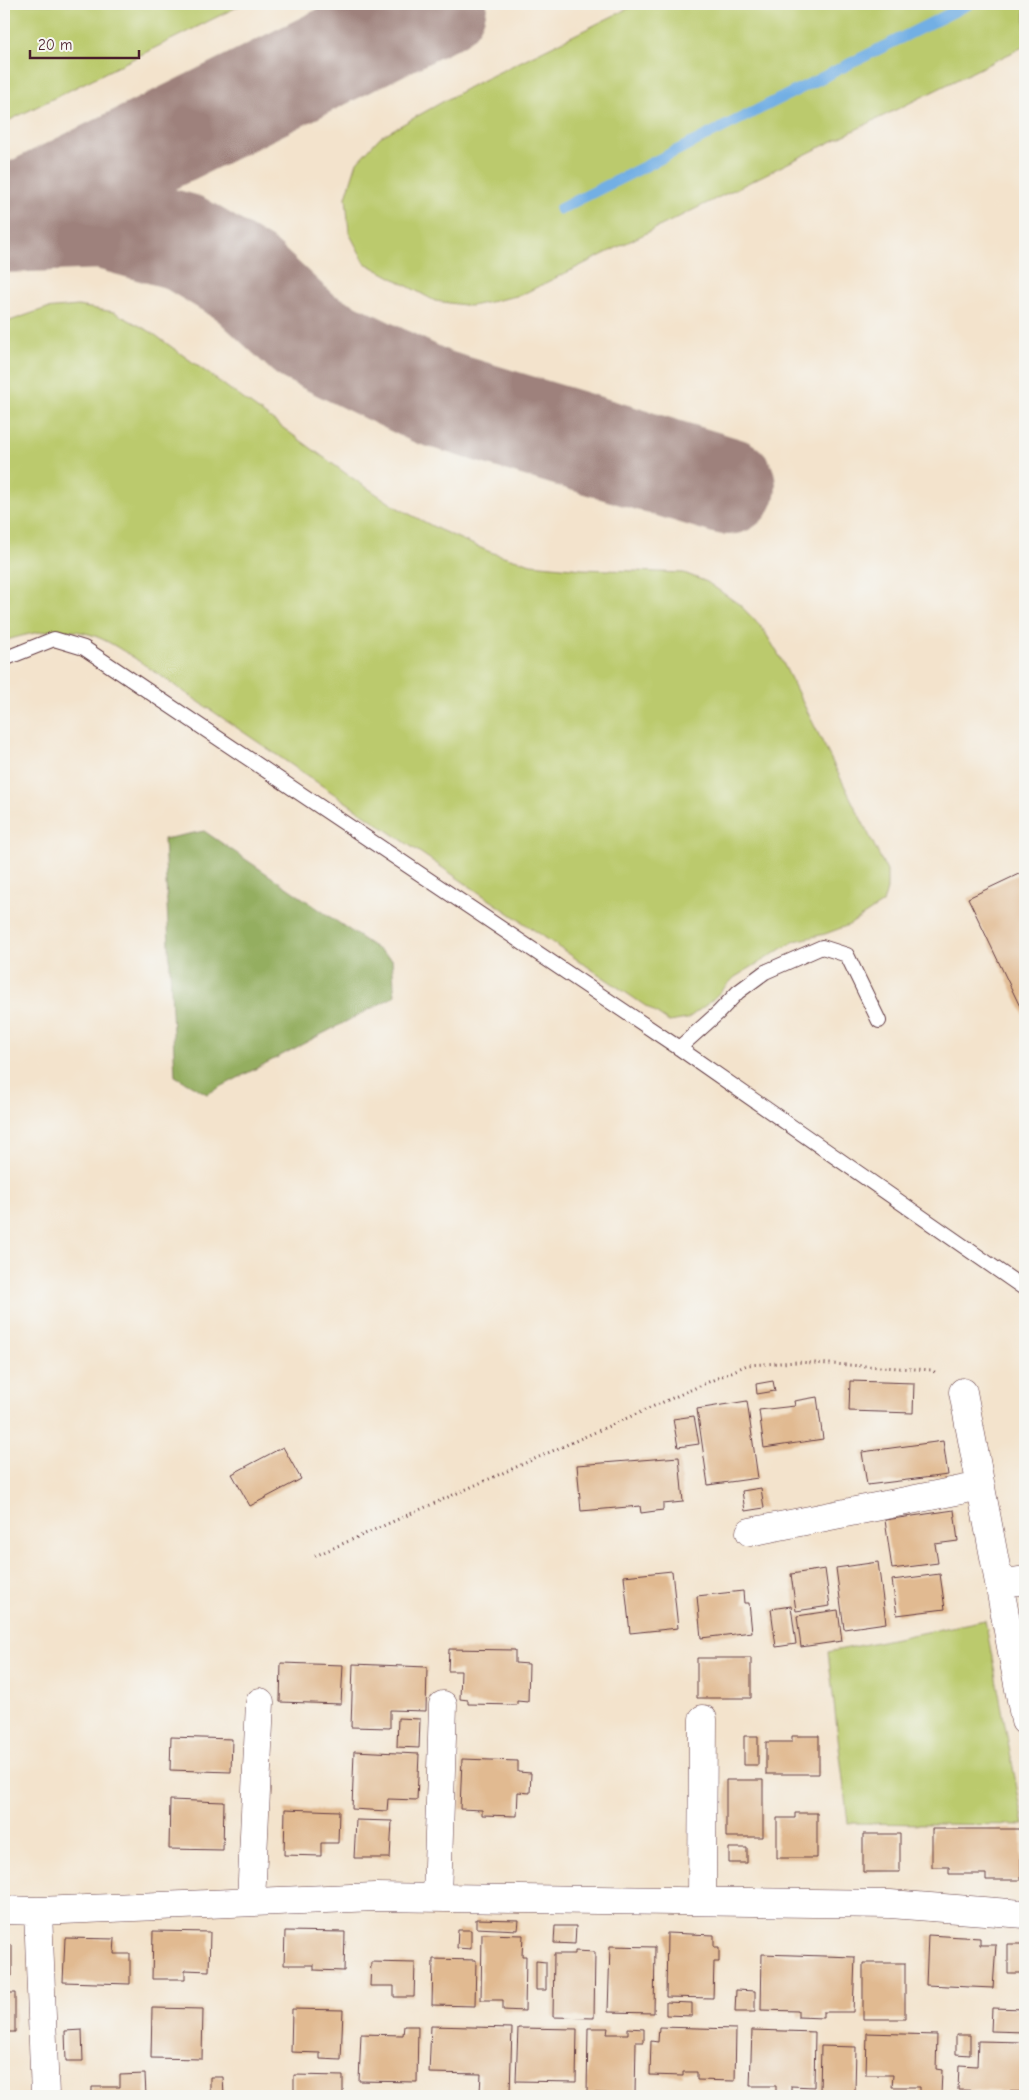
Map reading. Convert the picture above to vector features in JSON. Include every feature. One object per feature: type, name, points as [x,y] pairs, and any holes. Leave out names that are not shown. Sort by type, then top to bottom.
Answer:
[{"type":"street","points":[[963,1392],[981,1486],[1012,1582],[1025,1720]]},
{"type":"street","points":[[750,1532],[981,1486]]},
{"type":"street","points":[[251,1902],[260,1702]]},
{"type":"street","points":[[437,1898],[443,1705]]},
{"type":"street","points":[[702,1901],[703,1719]]},
{"type":"street","points":[[4,1910],[38,1911],[375,1897],[890,1904],[1025,1914]]},
{"type":"street","points":[[38,1911],[45,2096]]},
{"type":"lane","points":[[4,659],[54,639],[84,648],[679,1048],[1025,1289]]},
{"type":"lane","points":[[679,1048],[738,992],[765,972],[822,947],[847,955],[880,1021]]},
{"type":"path","points":[[315,1556],[747,1365],[797,1362],[932,1370],[963,1392]]},
{"type":"green space","points":[[4,4],[243,4],[4,123]]},
{"type":"green space","points":[[637,4],[1025,4],[1025,46],[521,295],[471,306],[435,301],[365,263],[349,233],[346,197],[357,162],[380,137],[469,87]]},
{"type":"green space","points":[[78,306],[114,312],[151,332],[348,475],[396,507],[440,530],[490,552],[531,564],[582,569],[684,573],[707,582],[740,605],[763,629],[780,657],[887,871],[887,889],[883,903],[849,925],[825,934],[795,941],[735,977],[710,1002],[687,1019],[669,1022],[114,645],[90,634],[65,630],[28,634],[4,641],[4,323],[44,309]]},
{"type":"green space","points":[[204,831],[392,959],[395,996],[207,1094],[175,1076],[164,839]]},
{"type":"green space","points":[[985,1620],[1024,1825],[848,1823],[828,1652]]},
{"type":"building","points":[[1025,871],[1025,1017],[968,898]]},
{"type":"building","points":[[773,1381],[775,1391],[757,1394],[756,1384]]},
{"type":"building","points":[[850,1381],[914,1383],[913,1413],[849,1411]]},
{"type":"building","points":[[817,1397],[823,1439],[764,1448],[759,1410],[795,1406],[794,1401]]},
{"type":"building","points":[[747,1401],[758,1478],[708,1485],[697,1409]]},
{"type":"building","points":[[694,1416],[699,1444],[678,1447],[673,1419]]},
{"type":"building","points":[[943,1441],[948,1475],[867,1485],[862,1452]]},
{"type":"building","points":[[283,1447],[301,1479],[250,1506],[232,1474]]},
{"type":"building","points":[[679,1457],[683,1502],[663,1504],[663,1510],[641,1513],[640,1506],[581,1511],[577,1465]]},
{"type":"building","points":[[761,1488],[764,1508],[745,1511],[742,1491]]},
{"type":"building","points":[[954,1510],[958,1541],[935,1544],[938,1563],[892,1569],[885,1520]]},
{"type":"building","points":[[878,1562],[886,1623],[844,1629],[836,1568]]},
{"type":"building","points":[[825,1569],[830,1606],[796,1611],[791,1574]]},
{"type":"building","points":[[672,1571],[678,1628],[630,1633],[624,1576]]},
{"type":"building","points":[[940,1574],[945,1609],[897,1615],[892,1580]]},
{"type":"building","points":[[743,1591],[744,1603],[749,1603],[752,1632],[701,1638],[697,1596]]},
{"type":"building","points":[[791,1606],[796,1644],[776,1647],[771,1609]]},
{"type":"building","points":[[838,1610],[842,1641],[801,1647],[797,1616]]},
{"type":"building","points":[[449,1649],[515,1650],[515,1663],[529,1664],[528,1702],[517,1701],[517,1705],[468,1704],[468,1700],[460,1699],[461,1671],[448,1671]]},
{"type":"building","points":[[697,1658],[751,1658],[751,1698],[697,1698]]},
{"type":"building","points":[[281,1663],[343,1665],[341,1704],[280,1702]]},
{"type":"building","points":[[353,1664],[427,1667],[426,1711],[390,1710],[390,1728],[351,1727]]},
{"type":"building","points":[[398,1718],[420,1719],[419,1748],[397,1747]]},
{"type":"building","points":[[744,1736],[758,1736],[758,1765],[744,1765]]},
{"type":"building","points":[[792,1736],[819,1736],[819,1774],[766,1774],[766,1742],[792,1742]]},
{"type":"building","points":[[171,1737],[232,1739],[231,1772],[170,1770]]},
{"type":"building","points":[[354,1751],[419,1754],[417,1800],[388,1799],[387,1811],[352,1809]]},
{"type":"building","points":[[462,1759],[518,1761],[518,1772],[531,1773],[530,1793],[518,1792],[517,1816],[482,1815],[482,1810],[460,1809]]},
{"type":"building","points":[[726,1780],[763,1780],[763,1837],[726,1837]]},
{"type":"building","points":[[170,1800],[224,1802],[223,1850],[169,1849]]},
{"type":"building","points":[[285,1809],[339,1811],[338,1843],[321,1843],[321,1856],[284,1855]]},
{"type":"building","points":[[795,1813],[817,1813],[817,1858],[777,1858],[777,1818],[795,1818]]},
{"type":"building","points":[[356,1820],[392,1821],[390,1858],[354,1858]]},
{"type":"building","points":[[932,1829],[1021,1829],[1021,1880],[986,1880],[986,1874],[949,1874],[949,1867],[932,1867]]},
{"type":"building","points":[[863,1834],[900,1834],[900,1872],[863,1872]]},
{"type":"building","points":[[729,1848],[747,1848],[747,1863],[729,1863]]},
{"type":"building","points":[[476,1919],[519,1920],[518,1930],[476,1928]]},
{"type":"building","points":[[555,1926],[576,1926],[575,1944],[554,1943]]},
{"type":"building","points":[[458,1930],[471,1930],[471,1949],[457,1948]]},
{"type":"building","points":[[153,1931],[210,1932],[209,1971],[185,1970],[185,1979],[152,1979]]},
{"type":"building","points":[[285,1931],[345,1932],[344,1971],[314,1970],[314,1965],[284,1965]]},
{"type":"building","points":[[667,1933],[714,1935],[714,1947],[719,1947],[719,1962],[714,1962],[713,1998],[666,1997]]},
{"type":"building","points":[[482,1934],[523,1935],[522,1956],[526,1956],[525,2011],[503,2010],[503,2000],[481,2000]]},
{"type":"building","points":[[928,1935],[980,1938],[980,1945],[996,1945],[993,1988],[926,1985]]},
{"type":"building","points":[[65,1938],[115,1939],[114,1954],[130,1954],[130,1984],[63,1982]]},
{"type":"building","points":[[1008,1944],[1025,1944],[1025,1973],[1008,1973]]},
{"type":"building","points":[[4,1945],[12,1945],[12,1976],[4,1976]]},
{"type":"building","points":[[610,1946],[655,1947],[654,2013],[608,2012]]},
{"type":"building","points":[[575,1951],[595,1952],[594,2018],[553,2017],[554,1954],[575,1954]]},
{"type":"building","points":[[762,1954],[855,1957],[853,2012],[823,2012],[823,2018],[798,2017],[798,2011],[761,2010]]},
{"type":"building","points":[[433,1959],[476,1960],[475,2006],[432,2005]]},
{"type":"building","points":[[536,1961],[546,1962],[546,1990],[536,1990]]},
{"type":"building","points":[[371,1962],[415,1963],[414,1997],[394,1997],[394,1986],[370,1986]]},
{"type":"building","points":[[863,1963],[905,1963],[905,2019],[863,2019]]},
{"type":"building","points":[[736,1990],[755,1991],[755,2012],[735,2012]]},
{"type":"building","points":[[4,1993],[15,1993],[15,2032],[4,2032]]},
{"type":"building","points":[[666,2002],[692,2003],[692,2016],[666,2015]]},
{"type":"building","points":[[152,2008],[203,2009],[202,2059],[151,2058]]},
{"type":"building","points":[[992,2008],[1025,2009],[1025,2032],[991,2031]]},
{"type":"building","points":[[292,2009],[343,2010],[341,2060],[320,2059],[320,2053],[291,2052]]},
{"type":"building","points":[[404,2026],[418,2026],[417,2082],[359,2081],[361,2034],[403,2035]]},
{"type":"building","points":[[431,2026],[512,2028],[510,2093],[480,2092],[481,2074],[429,2073]]},
{"type":"building","points":[[659,2027],[736,2029],[735,2081],[697,2080],[697,2072],[683,2072],[683,2076],[650,2075],[651,2041],[658,2042]]},
{"type":"building","points":[[518,2028],[577,2029],[576,2082],[516,2081]]},
{"type":"building","points":[[588,2028],[608,2028],[607,2034],[628,2034],[628,2028],[644,2029],[644,2042],[636,2042],[635,2094],[587,2093]]},
{"type":"building","points":[[82,2030],[83,2061],[66,2061],[65,2031]]},
{"type":"building","points":[[752,2030],[815,2032],[814,2087],[791,2086],[791,2093],[776,2092],[776,2086],[750,2086]]},
{"type":"building","points":[[867,2033],[937,2035],[936,2069],[942,2070],[941,2096],[920,2096],[920,2087],[892,2087],[893,2075],[866,2075]]},
{"type":"building","points":[[956,2035],[970,2035],[970,2055],[956,2054]]},
{"type":"building","points":[[978,2041],[1025,2042],[1025,2092],[958,2090],[959,2065],[977,2066]]},
{"type":"building","points":[[821,2046],[856,2047],[855,2092],[820,2091]]},
{"type":"building","points":[[145,2074],[146,2096],[92,2096],[92,2087],[120,2087],[120,2075]]},
{"type":"building","points":[[294,2075],[343,2076],[343,2096],[294,2096]]},
{"type":"building","points":[[210,2077],[223,2077],[224,2096],[210,2096]]},
{"type":"waterway","points":[[560,209],[969,4]]},
{"type":"taxiway","points":[[8,217],[438,4]]},
{"type":"taxiway","points":[[4,224],[102,220],[183,242],[246,280],[305,335],[432,397],[727,486]]}]
